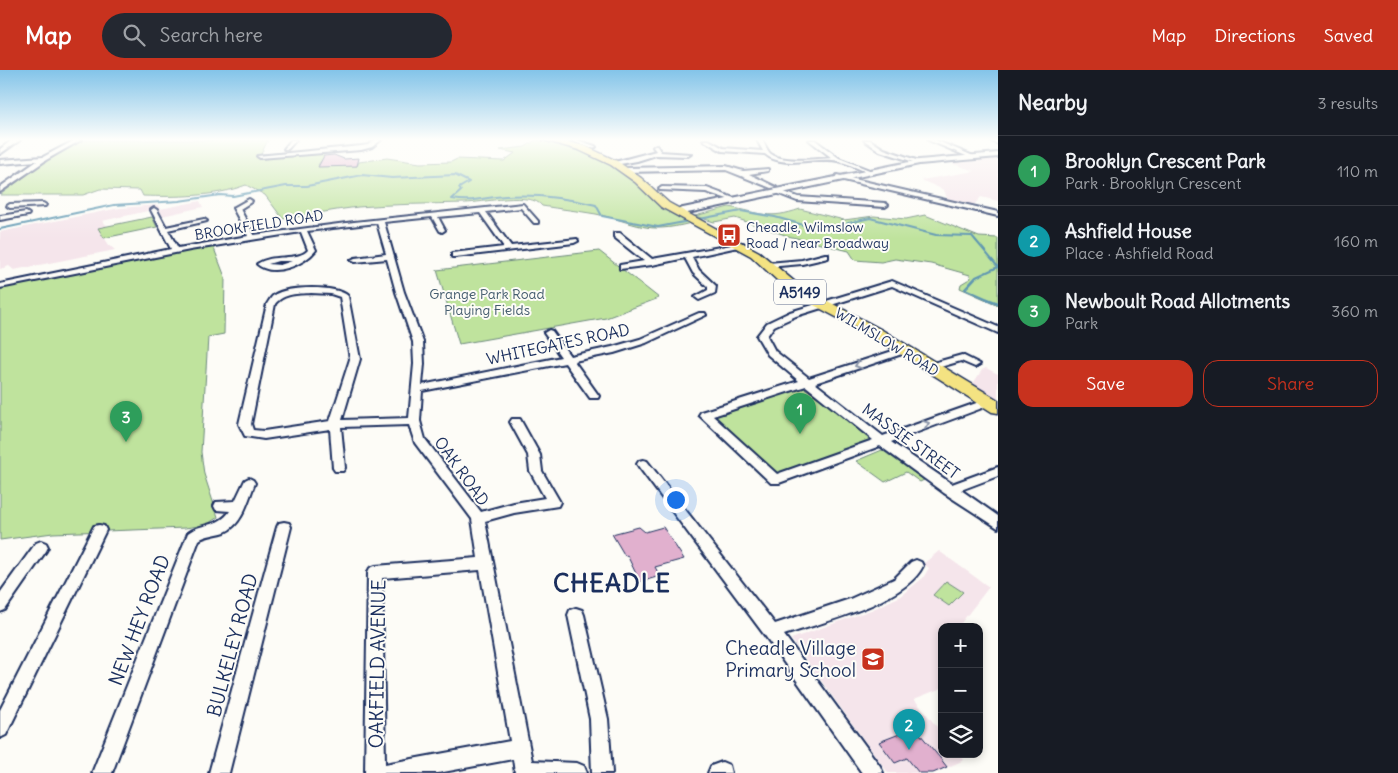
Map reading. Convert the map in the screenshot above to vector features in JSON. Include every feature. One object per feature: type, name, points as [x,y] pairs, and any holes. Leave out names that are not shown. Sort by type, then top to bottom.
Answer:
[{"type":"main road","name":"WILMSLOW ROAD","points":[[627,173],[665,205],[743,246],[768,264],[796,290],[904,350],[994,405]]},
{"type":"street","points":[[0,190],[24,173]]},
{"type":"street","points":[[742,173],[797,199],[885,206]]},
{"type":"street","points":[[684,215],[718,209],[739,200],[775,189],[859,173]]},
{"type":"street","points":[[837,177],[998,214]]},
{"type":"street","points":[[662,188],[707,190],[739,200]]},
{"type":"street","points":[[249,200],[236,208],[252,237]]},
{"type":"street","points":[[0,204],[10,206],[43,205]]},
{"type":"street","points":[[0,211],[10,206]]},
{"type":"street","name":"BROOKFIELD ROAD","points":[[0,286],[176,251],[303,230],[524,206],[536,222]]},
{"type":"street","points":[[154,210],[176,251]]},
{"type":"street","points":[[482,211],[508,248]]},
{"type":"street","points":[[0,218],[26,214]]},
{"type":"street","points":[[434,216],[442,230]]},
{"type":"street","points":[[165,229],[204,221]]},
{"type":"street","name":"OAK ROAD","points":[[380,221],[418,342],[419,364],[414,421],[419,440],[478,518],[525,772]]},
{"type":"street","points":[[303,230],[312,250],[304,258]]},
{"type":"street","points":[[616,235],[652,263]]},
{"type":"street","points":[[455,255],[574,241]]},
{"type":"street","points":[[623,268],[743,246]]},
{"type":"street","points":[[355,260],[390,256]]},
{"type":"street","points":[[688,256],[696,271],[712,286],[712,291],[699,297]]},
{"type":"street","points":[[768,264],[802,262],[825,256]]},
{"type":"street","points":[[825,306],[884,284],[892,284],[998,330]]},
{"type":"street","points":[[339,468],[335,424],[355,359],[344,296],[339,292],[330,290],[285,294],[276,298],[271,304],[244,424],[249,433],[264,435],[335,424],[414,421]]},
{"type":"street","name":"MASSIE STREET","points":[[825,306],[793,314],[772,324],[762,336],[771,353],[880,440],[998,523]]},
{"type":"street","name":"WHITEGATES ROAD","points":[[416,389],[566,360],[643,341],[702,315]]},
{"type":"street","points":[[549,332],[566,360],[594,396]]},
{"type":"street","points":[[904,350],[705,415],[775,480],[880,440],[994,405]]},
{"type":"street","points":[[930,366],[962,358],[974,364]]},
{"type":"street","points":[[478,518],[514,508],[553,502],[536,470],[534,455],[516,422]]},
{"type":"street","points":[[643,464],[772,632],[872,773]]},
{"type":"street","points":[[950,490],[998,471]]},
{"type":"street","name":"NEW HEY ROAD","points":[[102,773],[193,536],[198,532],[224,526],[231,520],[249,483]]},
{"type":"street","points":[[221,506],[239,506]]},
{"type":"street","name":"BULKELEY ROAD","points":[[219,773],[284,527]]},
{"type":"street","points":[[0,729],[99,530]]},
{"type":"street","points":[[0,605],[41,547]]},
{"type":"street","name":"OAKFIELD AVENUE","points":[[374,773],[376,676],[375,572],[486,563]]},
{"type":"street","points":[[772,632],[854,605],[899,584],[916,566]]},
{"type":"street","points":[[576,615],[599,719],[602,773]]},
{"type":"street","name":"OAKFIELD AVENUE","points":[[387,773],[521,748]]},
{"type":"street","points":[[525,772],[578,773]]},
{"type":"street","points":[[718,773],[722,772]]},
{"type":"shaded area","points":[[964,173],[998,173],[998,201],[981,197],[972,207],[948,201],[944,190],[921,180]]},
{"type":"shaded area","points":[[200,201],[203,207],[162,216],[157,209],[102,221],[108,226],[98,228],[109,245],[115,250],[14,270],[9,266],[0,269],[0,232],[120,208],[158,205],[160,209]]},
{"type":"shaded area","points":[[986,368],[998,374],[998,402],[966,384],[974,382],[982,370]]},
{"type":"shaded area","name":"Cheadle Village Primary School","points":[[939,551],[989,587],[961,623],[938,623],[938,690],[914,699],[938,728],[938,758],[962,758],[964,760],[935,773],[888,773],[791,639],[871,610],[899,597],[923,578],[929,568],[923,564]]},
{"type":"green space","points":[[30,173],[627,173],[691,223],[652,228],[596,214],[542,206],[528,199],[517,198],[465,203],[358,207],[283,219],[265,195],[246,185],[221,192],[182,196],[143,196],[140,190],[100,189],[83,195],[0,195]]},
{"type":"green space","points":[[729,207],[772,215],[800,209],[844,220],[874,216],[906,219],[925,215],[979,237],[998,238],[998,305],[960,288],[961,284],[971,278],[970,275],[931,264],[895,259],[881,262],[855,260],[849,251],[788,236],[735,218],[714,222],[695,216]]},
{"type":"green space","points":[[152,217],[157,227],[104,238],[98,228]]},
{"type":"green space","points":[[213,246],[225,277],[224,334],[208,337],[201,452],[204,474],[218,517],[206,525],[185,528],[53,533],[0,540],[0,288]]},
{"type":"green space","name":"Grange Park Road Playing Fields","points":[[599,251],[659,298],[606,318],[459,344],[437,270]]},
{"type":"green space","points":[[803,387],[877,438],[777,477],[708,416]]},
{"type":"green space","points":[[882,450],[924,480],[920,482],[906,472],[885,482],[856,461]]},
{"type":"green space","points":[[946,581],[963,592],[949,606],[933,595]]},
{"type":"building","points":[[639,527],[645,532],[663,527],[684,559],[655,567],[660,576],[640,582],[627,555],[625,556],[612,534]]},
{"type":"building","points":[[915,728],[947,767],[933,773],[919,773],[907,758],[895,763],[879,742]]},
{"type":"waterway","points":[[0,229],[114,205],[179,201],[220,195],[233,196],[286,186],[307,186],[362,175],[392,178],[455,175],[469,182],[459,188],[461,191],[452,199],[469,200],[520,195],[559,198],[596,205],[602,216],[658,227],[741,211],[775,217],[814,228],[842,228],[848,223],[870,218],[936,235],[972,236],[998,267],[976,277],[965,289],[990,300]]},
{"type":"waterway","points":[[987,299],[998,303]]},
{"type":"place","name":"Cheadle, Wilmslow Road / near Broadway","points":[[729,235]]},
{"type":"place","name":"Brooklyn Crescent Park","points":[[800,434]]},
{"type":"place","name":"Newboult Road Allotments","points":[[126,442]]},
{"type":"place","name":"Cheadle Village Primary School","points":[[873,659]]},
{"type":"place","name":"Ashfield House","points":[[909,750]]},
{"type":"district","name":"CHEADLE","points":[[612,583]]}]
